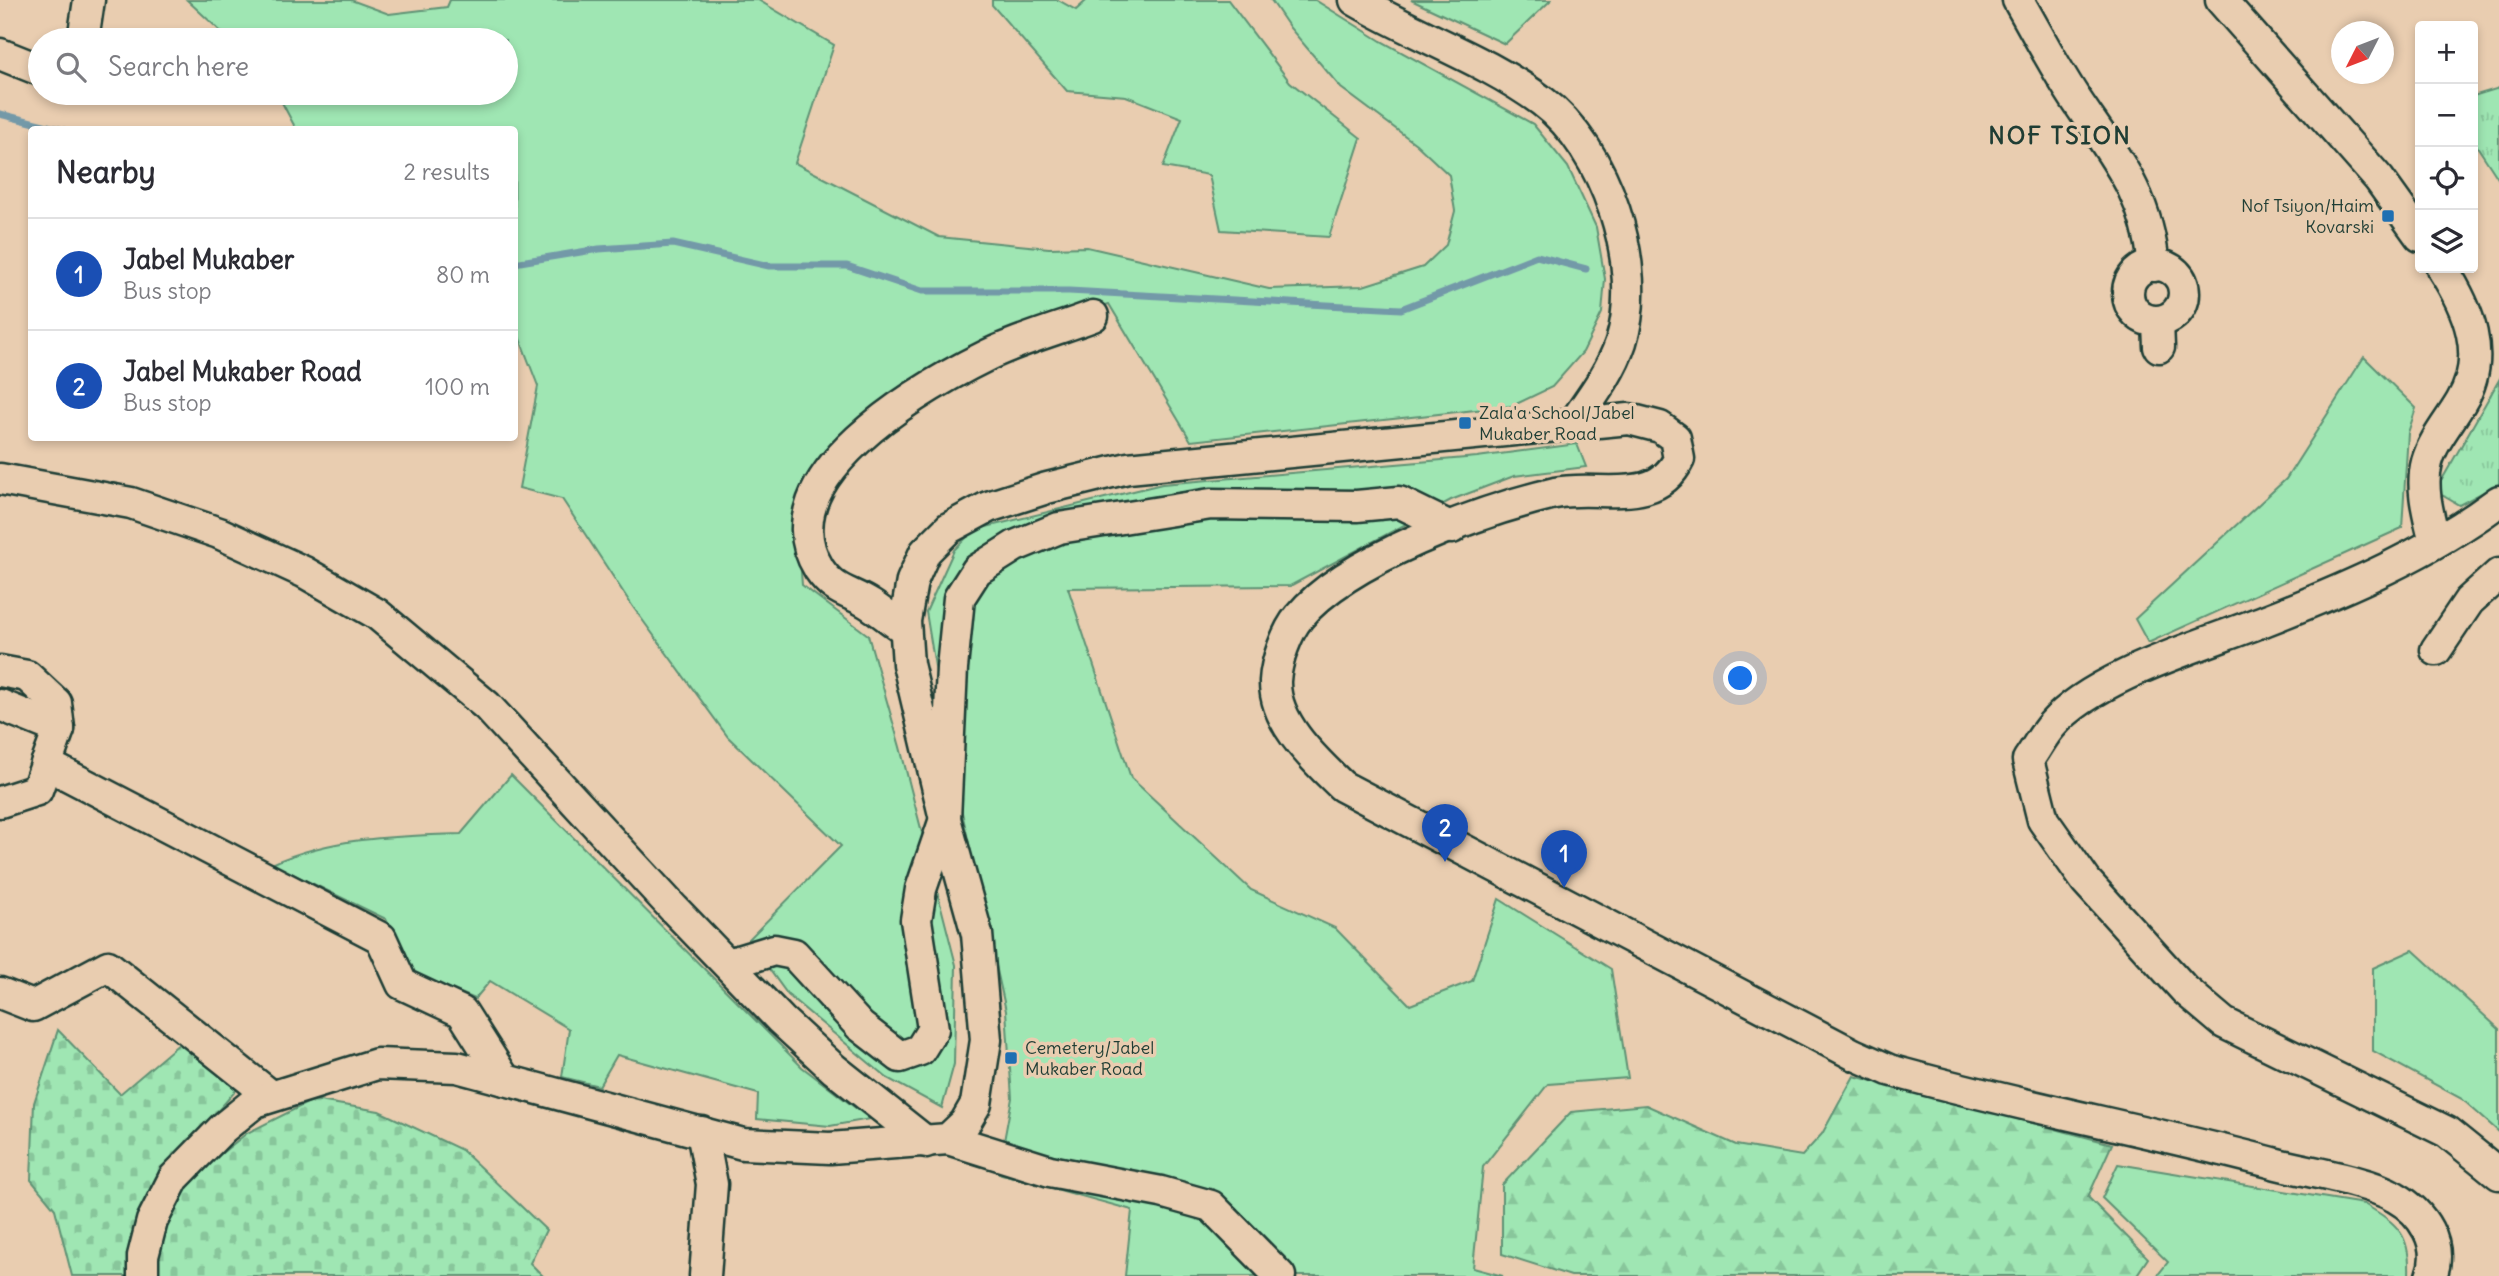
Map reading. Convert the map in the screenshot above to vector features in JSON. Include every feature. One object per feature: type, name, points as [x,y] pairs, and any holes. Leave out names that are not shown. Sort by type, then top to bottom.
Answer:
[{"type":"street","points":[[85,28],[89,0]]},
{"type":"street","points":[[1355,0],[1508,79],[1544,103],[1576,132],[1600,171],[1617,216],[1625,262],[1627,304],[1621,340],[1604,380],[1573,425]]},
{"type":"street","points":[[2018,0],[2059,74],[2112,149],[2142,205],[2151,233],[2154,266],[2137,272],[2128,291],[2134,310],[2159,334]]},
{"type":"street","points":[[2221,0],[2379,179],[2415,229]]},
{"type":"street","points":[[0,54],[28,65]]},
{"type":"street","points":[[2435,541],[2426,496],[2427,463],[2463,399],[2475,349],[2470,320],[2445,273]]},
{"type":"street","points":[[905,629],[871,605],[843,594],[820,569],[812,553],[807,527],[812,498],[826,473],[891,412],[933,384],[990,354],[1093,316]]},
{"type":"street","points":[[143,1276],[143,1256],[152,1221],[174,1178],[223,1128],[255,1102],[377,1064],[457,1067],[743,1144],[830,1148],[937,1140],[965,1124],[976,1104],[986,1040],[977,934],[945,819],[908,664],[905,629],[912,581],[925,552],[949,528],[988,507],[1047,488],[1128,468],[1629,419],[1660,427],[1675,438],[1679,459],[1664,482],[1643,488],[1558,493],[1495,511],[1402,548],[1345,578],[1299,617],[1285,644],[1275,681],[1283,711],[1307,752],[1342,786],[1853,1054],[1889,1070],[2227,1151],[2394,1196],[2419,1214],[2432,1238],[2435,1267],[2431,1276]]},
{"type":"street","points":[[0,479],[131,503],[219,533],[304,572],[377,614],[487,706],[728,964],[834,1069],[937,1140],[1050,1171],[1161,1192],[1211,1206],[1280,1276]]},
{"type":"street","points":[[728,964],[774,950],[794,954],[860,1026],[900,1057],[920,1050],[933,1029],[916,920],[921,889],[945,819],[952,667],[959,598],[977,570],[1015,546],[1059,528],[1211,504],[1357,506],[1399,502],[1452,528]]},
{"type":"street","points":[[2499,502],[2435,541],[2374,573],[2269,619],[2108,682],[2053,724],[2028,760],[2043,820],[2086,881],[2185,990],[2224,1023],[2447,1132],[2499,1174]]},
{"type":"street","points":[[2436,650],[2469,601],[2499,574]]},
{"type":"street","points":[[0,671],[27,676],[56,703],[59,729],[37,790],[0,802]]},
{"type":"street","points":[[0,705],[59,729]]},
{"type":"street","points":[[46,764],[381,937],[402,984],[463,1012],[505,1080]]},
{"type":"street","points":[[0,993],[33,1006],[108,966],[271,1096]]},
{"type":"street","points":[[702,1132],[712,1184],[705,1276]]},
{"type":"green space","points":[[187,0],[351,0],[389,14],[447,7],[450,0],[758,0],[834,45],[795,163],[939,237],[1049,248],[1087,247],[1269,289],[1363,286],[1423,267],[1446,245],[1455,211],[1449,175],[1416,144],[1341,88],[1290,28],[1271,0],[1315,0],[1381,41],[1533,124],[1568,167],[1596,227],[1605,279],[1602,313],[1583,352],[1552,387],[1512,406],[1191,441],[1109,304],[984,345],[890,400],[831,446],[796,507],[802,585],[868,635],[900,747],[956,965],[954,1064],[942,1108],[887,1078],[788,995],[748,940],[841,846],[728,737],[633,607],[562,499],[519,488],[538,386],[518,334],[518,126],[294,126],[283,105],[518,105],[518,28],[217,28]]},
{"type":"green space","points":[[992,0],[1058,0],[1076,10],[1087,0],[1228,0],[1290,82],[1361,138],[1329,237],[1221,230],[1209,175],[1163,167],[1182,118],[1126,96],[1067,91],[992,5]]},
{"type":"green space","points":[[1411,0],[1551,0],[1505,44]]},
{"type":"green space","points":[[2499,88],[2499,180],[2478,148],[2478,94]]},
{"type":"green space","points":[[2364,357],[2416,408],[2408,433],[2402,528],[2148,643],[2135,619],[2286,479]]},
{"type":"green space","points":[[2499,380],[2499,484],[2459,505],[2440,494],[2440,483]]},
{"type":"green space","points":[[1577,444],[1586,467],[1514,476],[1451,500],[1290,586],[1068,588],[1131,778],[1251,890],[1335,928],[1410,1005],[1472,981],[1499,899],[1611,969],[1628,1078],[1548,1084],[1483,1167],[1473,1268],[1503,1276],[1125,1276],[1132,1210],[998,1173],[1012,1098],[1006,1011],[951,763],[926,612],[954,550],[974,530],[1162,484],[1477,457]]},
{"type":"green space","points":[[511,775],[802,1067],[870,1119],[830,1126],[757,1119],[758,1094],[617,1055],[599,1086],[562,1077],[569,1029],[490,981],[475,999],[410,972],[386,919],[272,864],[317,848],[341,843],[389,837],[461,834]]},
{"type":"green space","points":[[2413,950],[2499,1029],[2499,1132],[2462,1099],[2373,1051],[2373,968]]},
{"type":"green space","points":[[58,1030],[120,1094],[187,1037],[238,1088],[186,1147],[142,1207],[129,1276],[72,1276],[55,1209],[31,1180],[34,1103]]},
{"type":"green space","points":[[1854,1076],[2112,1144],[2088,1197],[2148,1258],[2136,1276],[1571,1276],[1502,1254],[1502,1185],[1571,1112],[1646,1105],[1736,1145],[1802,1156],[1822,1134]]},
{"type":"green space","points":[[313,1100],[379,1111],[462,1150],[546,1230],[530,1263],[543,1276],[156,1276],[157,1231],[192,1177],[247,1133]]},
{"type":"green space","points":[[2118,1164],[2364,1204],[2394,1224],[2405,1240],[2409,1276],[2157,1276],[2168,1262],[2102,1198]]},
{"type":"waterway","points":[[0,114],[47,126]]},
{"type":"waterway","points":[[518,262],[599,249],[673,244],[769,266],[847,266],[922,291],[1069,291],[1401,309],[1537,256],[1586,269]]},
{"type":"place","name":"Nof Tsiyon/Haim Kovarski","points":[[2388,216]]},
{"type":"place","name":"Zala'a School/Jabel Mukaber Road","points":[[1465,423]]},
{"type":"place","name":"Jabel Mukaber Road","points":[[1445,862]]},
{"type":"place","name":"Jabel Mukaber","points":[[1564,888]]},
{"type":"place","name":"Cemetery/Jabel Mukaber Road","points":[[1011,1058]]},
{"type":"district","name":"NOF TSION","points":[[2060,136]]}]
